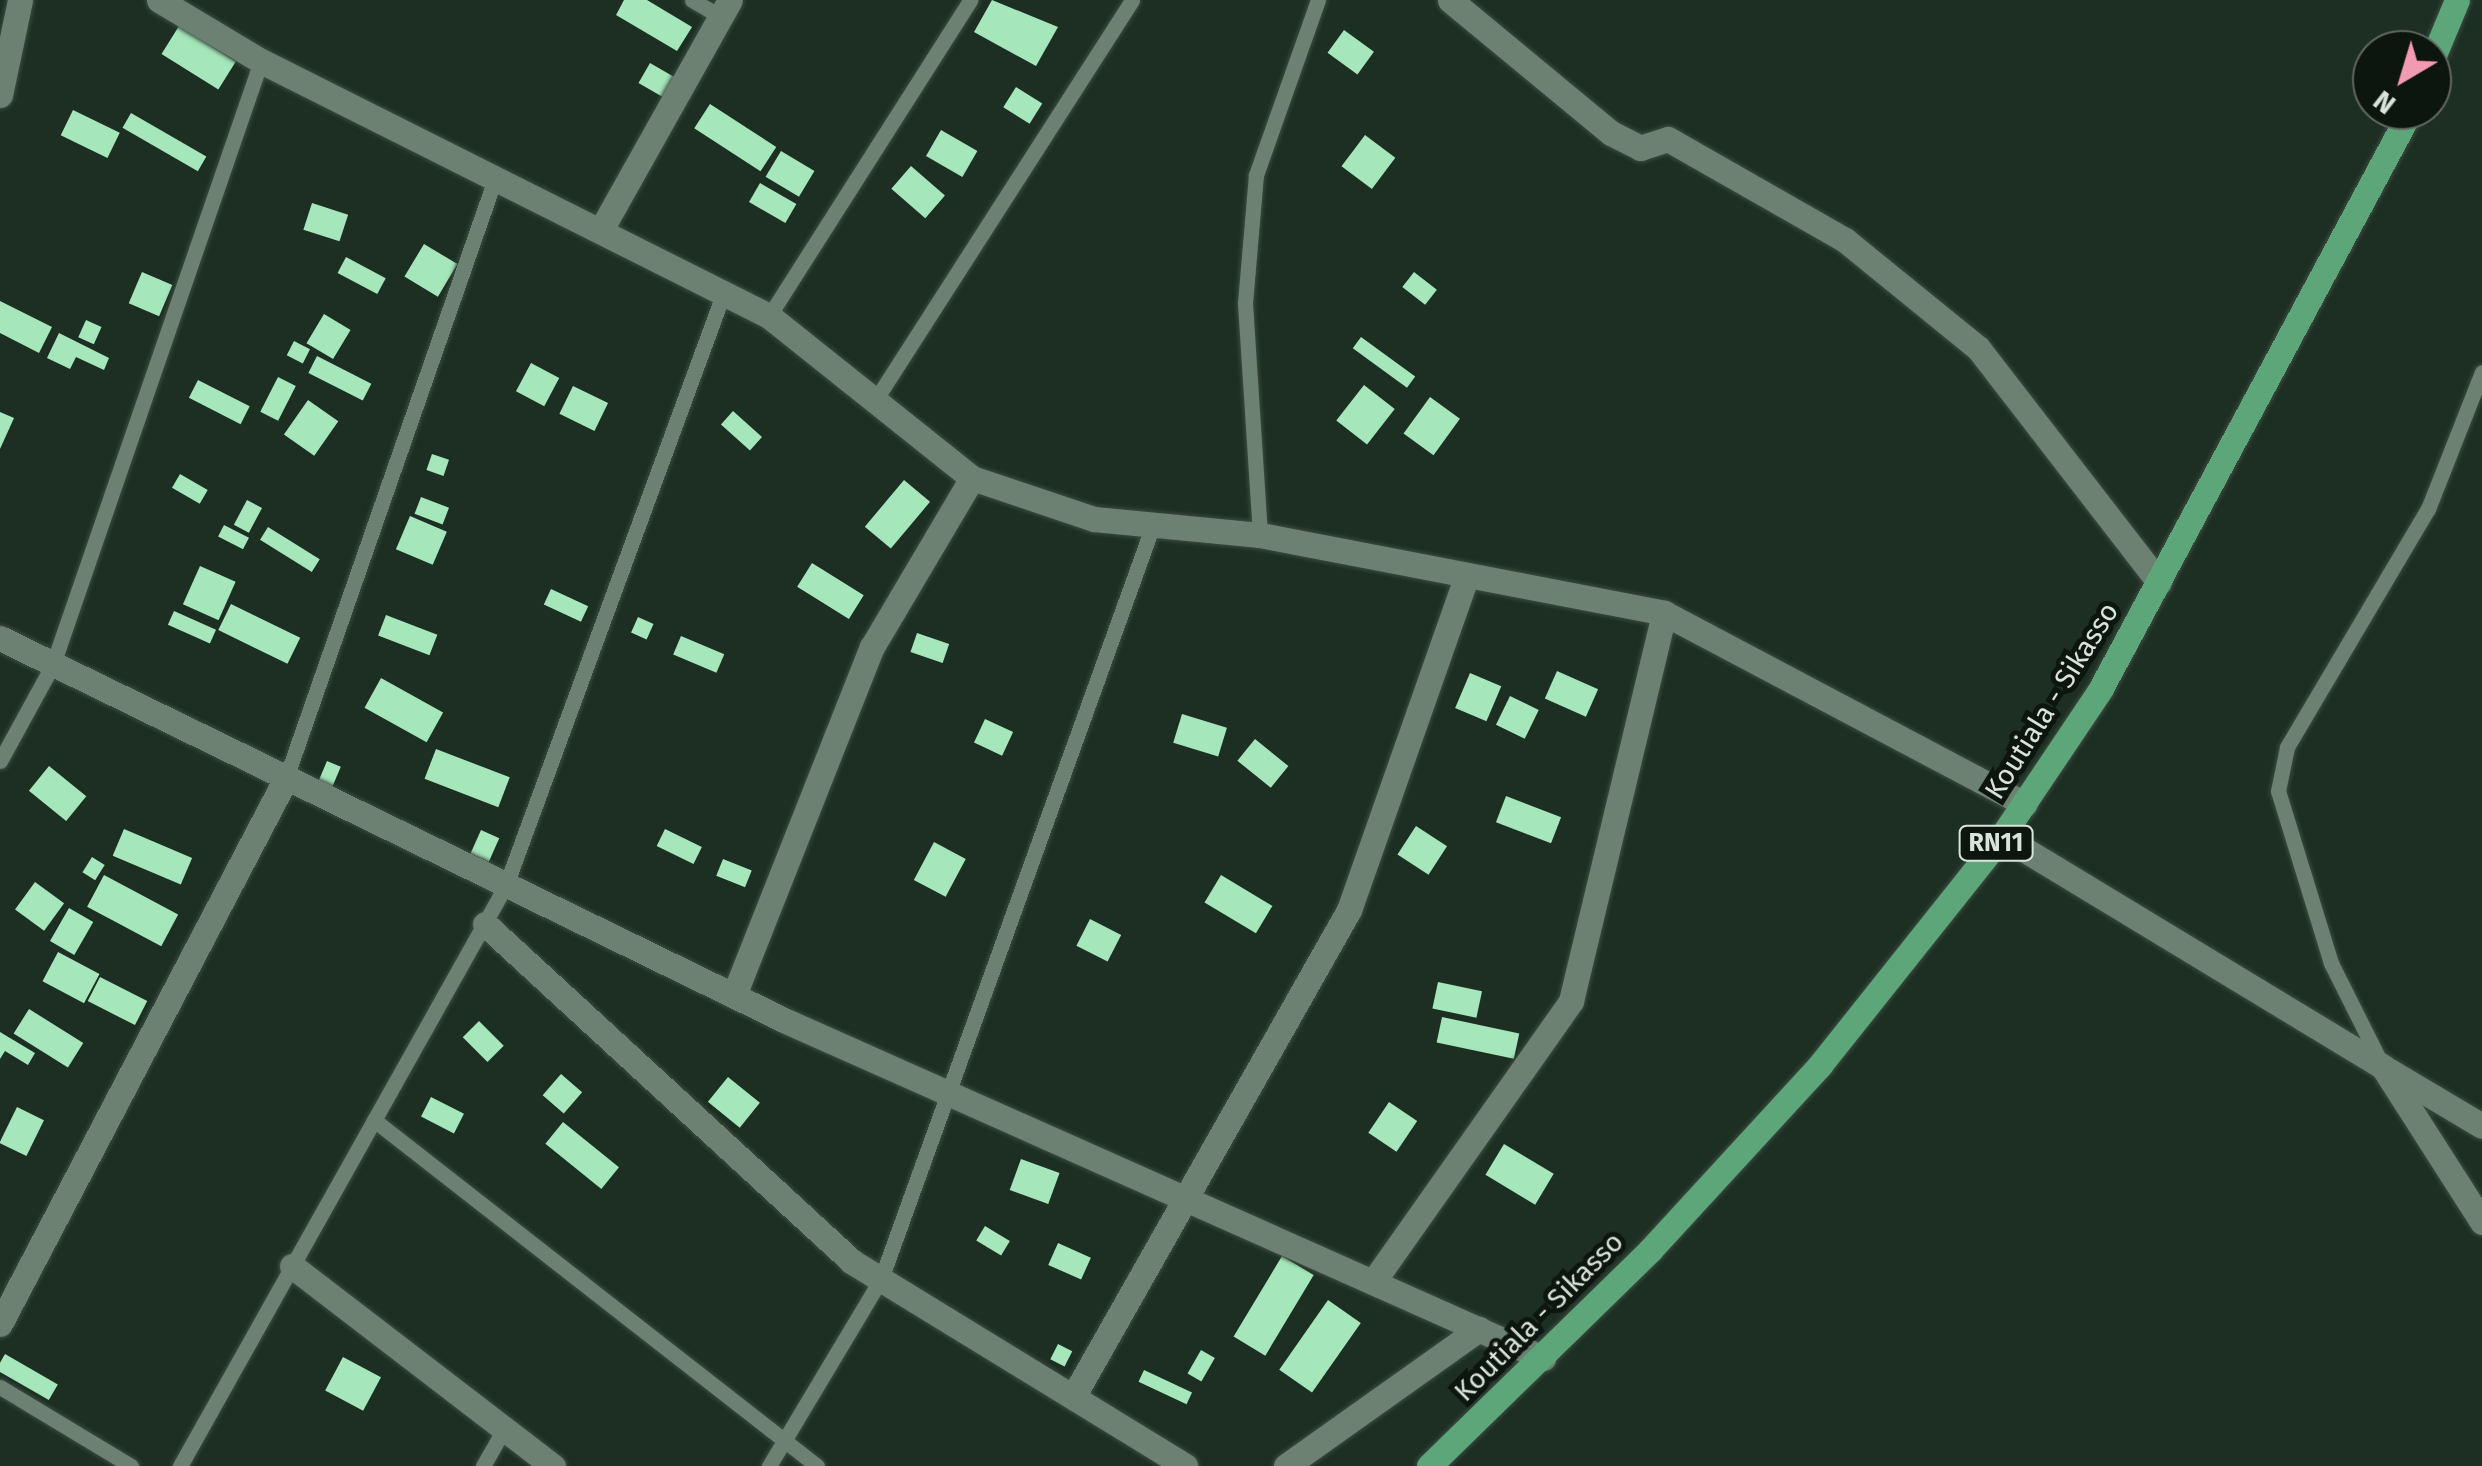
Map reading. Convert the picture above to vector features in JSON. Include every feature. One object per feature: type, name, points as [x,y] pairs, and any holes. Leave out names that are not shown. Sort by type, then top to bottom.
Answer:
[{"type":"main road","points":[[2444,30],[2457,0]]},
{"type":"main road","name":"Koutiala - Sikasso","points":[[1429,1466],[1543,1358],[1820,1065],[2002,836],[2160,582],[2400,130]]},
{"type":"street","points":[[0,95],[5,47],[20,0]]},
{"type":"street","points":[[159,0],[261,61],[602,228],[769,316],[972,478],[1094,519],[1260,535],[1664,613],[2024,804]]},
{"type":"street","points":[[1450,0],[1611,133],[1640,148],[1668,139],[1846,240],[1963,336],[2160,582]]},
{"type":"street","points":[[602,228],[725,8]]},
{"type":"street","points":[[734,996],[872,647],[972,478]]},
{"type":"street","points":[[1073,1397],[1349,910],[1467,575]]},
{"type":"street","points":[[1373,1282],[1571,1002],[1664,613]]},
{"type":"street","points":[[0,638],[734,996],[1543,1358]]},
{"type":"street","points":[[0,1324],[286,778]]},
{"type":"street","points":[[2002,836],[2482,1126]]},
{"type":"street","points":[[484,924],[882,1279],[1185,1466]]},
{"type":"street","points":[[2384,1067],[2482,1222]]},
{"type":"street","points":[[292,1266],[552,1466]]},
{"type":"street","points":[[1286,1466],[1478,1329]]},
{"type":"lane","points":[[692,0],[725,8]]},
{"type":"lane","points":[[769,316],[970,0]]},
{"type":"lane","points":[[876,399],[1132,0]]},
{"type":"lane","points":[[1260,535],[1245,303],[1256,175],[1318,0]]},
{"type":"lane","points":[[0,762],[53,664],[261,61]]},
{"type":"lane","points":[[286,778],[496,176]]},
{"type":"lane","points":[[180,1466],[506,885],[724,292]]},
{"type":"lane","points":[[2384,1067],[2331,963],[2278,791],[2287,747],[2428,509],[2482,372]]},
{"type":"lane","points":[[769,1466],[882,1279],[1154,524]]},
{"type":"lane","points":[[374,1120],[818,1466]]},
{"type":"lane","points":[[0,1387],[131,1466]]},
{"type":"lane","points":[[483,1466],[504,1429]]},
{"type":"building","points":[[624,0],[647,0],[692,27],[677,51],[616,15]]},
{"type":"building","points":[[992,0],[1058,27],[1036,66],[974,32]]},
{"type":"building","points":[[179,26],[236,62],[218,89],[162,54]]},
{"type":"building","points":[[1344,30],[1374,52],[1357,74],[1328,53]]},
{"type":"building","points":[[650,63],[674,77],[663,97],[638,83]]},
{"type":"building","points":[[1016,87],[1042,103],[1030,124],[1003,107]]},
{"type":"building","points":[[710,104],[776,147],[760,171],[694,128]]},
{"type":"building","points":[[73,110],[120,133],[107,158],[61,135]]},
{"type":"building","points":[[131,113],[206,156],[198,171],[122,128]]},
{"type":"building","points":[[941,130],[977,151],[962,177],[926,156]]},
{"type":"building","points":[[1365,135],[1395,158],[1372,189],[1342,166]]},
{"type":"building","points":[[781,151],[814,171],[799,197],[766,177]]},
{"type":"building","points":[[911,166],[945,196],[925,218],[891,189]]},
{"type":"building","points":[[760,183],[796,204],[785,223],[749,202]]},
{"type":"building","points":[[312,203],[348,215],[339,241],[303,230]]},
{"type":"building","points":[[424,244],[457,264],[438,297],[404,277]]},
{"type":"building","points":[[346,257],[386,278],[377,294],[338,273]]},
{"type":"building","points":[[142,272],[172,285],[159,316],[129,303]]},
{"type":"building","points":[[1414,272],[1437,290],[1425,305],[1402,287]]},
{"type":"building","points":[[0,301],[52,327],[39,353],[0,333]]},
{"type":"building","points":[[324,314],[351,330],[333,359],[306,343]]},
{"type":"building","points":[[86,320],[102,327],[94,344],[78,337]]},
{"type":"building","points":[[59,333],[109,358],[104,370],[76,357],[70,369],[47,358]]},
{"type":"building","points":[[1361,337],[1415,376],[1407,388],[1353,348]]},
{"type":"building","points":[[294,341],[310,349],[303,363],[287,355]]},
{"type":"building","points":[[317,356],[371,384],[363,401],[308,373]]},
{"type":"building","points":[[531,363],[559,378],[544,406],[516,391]]},
{"type":"building","points":[[278,377],[296,386],[278,421],[260,412]]},
{"type":"building","points":[[198,380],[250,406],[241,424],[189,398]]},
{"type":"building","points":[[1364,385],[1395,409],[1367,444],[1336,420]]},
{"type":"building","points":[[573,386],[608,403],[594,431],[559,414]]},
{"type":"building","points":[[1430,397],[1460,419],[1433,455],[1404,433]]},
{"type":"building","points":[[308,400],[338,421],[314,456],[284,434]]},
{"type":"building","points":[[733,411],[762,437],[750,450],[721,424]]},
{"type":"building","points":[[0,412],[14,418],[0,449]]},
{"type":"building","points":[[432,454],[449,460],[443,476],[426,470]]},
{"type":"building","points":[[180,474],[208,490],[200,504],[172,488]]},
{"type":"building","points":[[904,480],[930,502],[891,549],[865,527]]},
{"type":"building","points":[[421,497],[449,508],[443,525],[415,514]]},
{"type":"building","points":[[247,500],[262,508],[249,533],[234,525]]},
{"type":"building","points":[[410,516],[447,532],[433,565],[396,549]]},
{"type":"building","points":[[224,525],[249,538],[243,549],[218,537]]},
{"type":"building","points":[[268,527],[320,559],[312,572],[260,540]]},
{"type":"building","points":[[812,563],[864,595],[849,619],[797,587]]},
{"type":"building","points":[[200,566],[236,582],[219,620],[183,604]]},
{"type":"building","points":[[551,589],[588,606],[581,622],[544,604]]},
{"type":"building","points":[[231,604],[300,638],[287,664],[218,630]]},
{"type":"building","points":[[174,611],[216,630],[210,643],[168,625]]},
{"type":"building","points":[[386,615],[437,635],[429,655],[378,636]]},
{"type":"building","points":[[638,617],[654,624],[647,639],[631,633]]},
{"type":"building","points":[[917,633],[949,644],[943,663],[910,652]]},
{"type":"building","points":[[681,636],[724,654],[716,673],[673,654]]},
{"type":"building","points":[[1557,671],[1598,689],[1586,717],[1545,698]]},
{"type":"building","points":[[1470,673],[1501,686],[1486,721],[1455,708]]},
{"type":"building","points":[[381,678],[443,712],[427,742],[365,708]]},
{"type":"building","points":[[1510,696],[1539,710],[1525,739],[1496,725]]},
{"type":"building","points":[[1182,714],[1227,728],[1218,756],[1173,743]]},
{"type":"building","points":[[985,719],[1013,732],[1002,756],[974,743]]},
{"type":"building","points":[[1255,739],[1288,766],[1271,788],[1237,761]]},
{"type":"building","points":[[436,749],[510,777],[498,807],[425,779]]},
{"type":"building","points":[[327,761],[341,767],[331,790],[317,784]]},
{"type":"building","points":[[49,766],[86,796],[66,821],[29,791]]},
{"type":"building","points":[[1506,796],[1561,817],[1551,843],[1496,822]]},
{"type":"building","points":[[1416,826],[1447,846],[1429,875],[1397,855]]},
{"type":"building","points":[[124,829],[192,858],[181,885],[113,856]]},
{"type":"building","points":[[665,829],[702,847],[694,864],[657,846]]},
{"type":"building","points":[[481,830],[499,838],[489,862],[470,854]]},
{"type":"building","points":[[934,842],[966,859],[946,897],[914,880]]},
{"type":"building","points":[[92,857],[105,865],[95,880],[82,872]]},
{"type":"building","points":[[723,859],[752,871],[745,887],[716,876]]},
{"type":"building","points":[[104,875],[178,914],[161,946],[87,907]]},
{"type":"building","points":[[1221,875],[1272,906],[1256,933],[1205,902]]},
{"type":"building","points":[[35,882],[64,903],[44,931],[15,910]]},
{"type":"building","points":[[69,908],[93,922],[74,955],[50,941]]},
{"type":"building","points":[[1090,919],[1121,935],[1108,962],[1076,946]]},
{"type":"building","points":[[58,952],[99,974],[84,1003],[43,981]]},
{"type":"building","points":[[100,977],[147,1001],[135,1025],[88,1001]]},
{"type":"building","points":[[1438,982],[1482,991],[1476,1018],[1432,1008]]},
{"type":"building","points":[[29,1009],[83,1043],[68,1068],[14,1034]]},
{"type":"building","points":[[1442,1017],[1519,1033],[1514,1059],[1437,1042]]},
{"type":"building","points":[[479,1021],[504,1046],[487,1062],[463,1037]]},
{"type":"building","points":[[0,1032],[35,1053],[28,1065],[5,1051],[0,1059]]},
{"type":"building","points":[[561,1074],[582,1092],[564,1114],[543,1095]]},
{"type":"building","points":[[728,1077],[760,1103],[740,1128],[708,1102]]},
{"type":"building","points":[[431,1097],[464,1114],[454,1133],[421,1117]]},
{"type":"building","points":[[1389,1102],[1417,1121],[1396,1152],[1368,1133]]},
{"type":"building","points":[[17,1107],[44,1120],[26,1156],[0,1143]]},
{"type":"building","points":[[563,1122],[619,1167],[601,1189],[545,1144]]},
{"type":"building","points":[[1504,1144],[1554,1174],[1535,1205],[1485,1175]]},
{"type":"building","points":[[1021,1159],[1060,1173],[1048,1204],[1010,1190]]},
{"type":"building","points":[[985,1226],[1010,1241],[1001,1256],[976,1241]]},
{"type":"building","points":[[1058,1243],[1091,1258],[1081,1280],[1048,1265]]},
{"type":"building","points":[[1282,1256],[1314,1275],[1265,1356],[1234,1337]]},
{"type":"building","points":[[1328,1300],[1361,1323],[1312,1393],[1279,1370]]},
{"type":"building","points":[[1058,1344],[1072,1351],[1065,1366],[1050,1359]]},
{"type":"building","points":[[1201,1350],[1215,1358],[1201,1381],[1188,1373]]},
{"type":"building","points":[[5,1354],[58,1384],[49,1400],[0,1372]]},
{"type":"building","points":[[343,1357],[381,1377],[363,1411],[325,1391]]},
{"type":"building","points":[[1144,1370],[1192,1392],[1187,1404],[1139,1382]]}]
